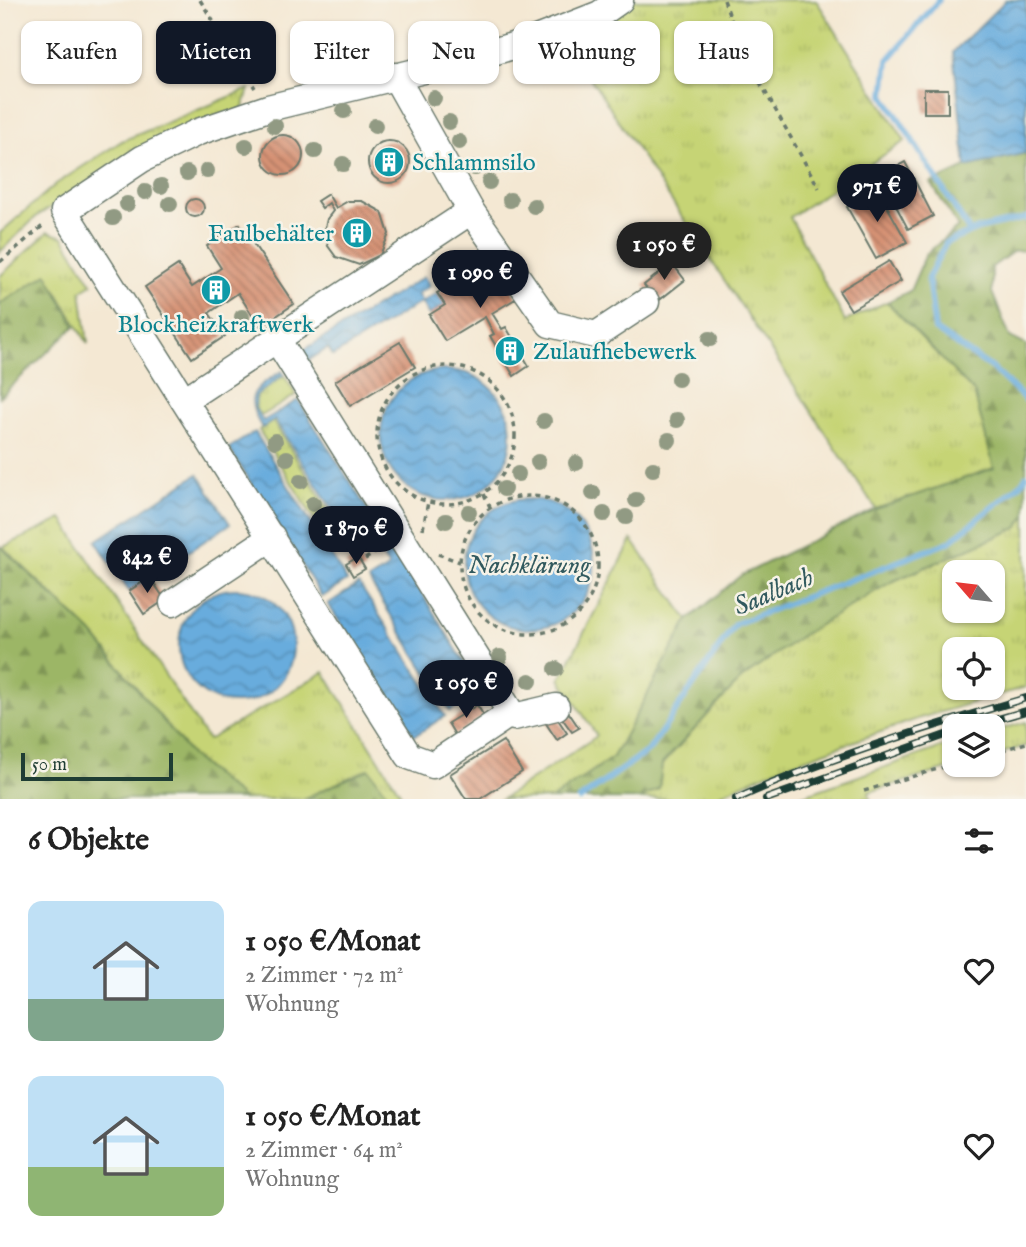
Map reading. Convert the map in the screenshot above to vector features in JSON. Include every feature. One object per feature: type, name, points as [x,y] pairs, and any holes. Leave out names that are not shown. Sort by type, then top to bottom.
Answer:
[{"type":"street","points":[[556,707],[517,722],[433,765],[409,756],[186,399],[64,211],[142,159],[198,132],[268,108],[469,59],[536,39],[600,14],[620,0]]},
{"type":"street","points":[[395,76],[471,211],[550,324],[596,335],[646,302]]},
{"type":"street","points":[[186,399],[471,211]]},
{"type":"street","points":[[276,338],[517,722]]},
{"type":"street","points":[[173,603],[272,537]]},
{"type":"path","points":[[200,0],[268,108]]},
{"type":"path","points":[[724,0],[741,50],[818,188]]},
{"type":"path","points":[[0,262],[24,239],[64,211]]},
{"type":"path","points":[[457,366],[482,375],[502,393],[513,417],[515,443],[505,472],[484,494],[455,505],[428,502],[393,480],[383,467],[376,443],[378,418],[389,395],[407,378],[431,367],[457,366]]},
{"type":"path","points":[[484,494],[489,507]]},
{"type":"path","points":[[540,496],[565,505],[585,523],[596,546],[598,573],[588,602],[567,624],[538,634],[508,632],[481,616],[470,603],[460,572],[461,547],[472,524],[489,507],[514,497],[540,496]]},
{"type":"path","points":[[422,536],[428,502]]},
{"type":"path","points":[[1005,749],[1026,743]]},
{"type":"path","points":[[864,791],[942,768]]},
{"type":"green space","points":[[628,0],[816,0],[905,141],[790,217],[845,321],[887,302],[974,392],[994,468],[876,509],[594,84],[660,84],[660,21],[595,21]]},
{"type":"green space","points":[[249,89],[243,108],[132,157],[37,216],[0,252],[0,233],[56,184],[122,141]]},
{"type":"green space","points":[[1026,153],[1026,250],[1014,251],[992,267],[992,292],[1010,337],[1026,345],[1026,515],[1017,528],[891,582],[801,636],[741,679],[662,764],[659,789],[639,799],[552,799],[613,757],[688,620],[740,576],[876,509],[994,468],[974,392],[887,302],[910,291],[926,254],[958,227],[931,183],[966,167]]},
{"type":"green space","points":[[48,232],[63,237],[92,284],[81,291],[88,344],[47,275],[0,304],[0,276]]},
{"type":"green space","points":[[47,274],[75,326],[0,397],[0,304]]},
{"type":"green space","points":[[284,375],[296,395],[263,415],[257,413],[255,406],[258,394]]},
{"type":"green space","points":[[273,421],[342,532],[334,538],[341,549],[335,553],[259,430]]},
{"type":"green space","points":[[1026,515],[1026,687],[1005,693],[1005,637],[942,637],[942,700],[982,700],[920,718],[776,769],[710,799],[639,799],[659,789],[662,764],[741,679],[801,636],[891,582],[942,560],[942,623],[1005,623],[1005,560],[942,560],[1017,528]]},
{"type":"green space","points":[[62,519],[208,740],[324,672],[404,799],[391,799],[368,769],[303,799],[243,799],[192,756],[92,633],[3,547]]},
{"type":"green space","points":[[632,540],[688,620],[613,757],[552,799],[502,799],[597,736],[560,679]]},
{"type":"green space","points":[[0,546],[92,633],[192,756],[243,799],[0,799]]},
{"type":"green space","points":[[1026,722],[1026,746],[1005,752],[1005,728]]},
{"type":"green space","points":[[942,747],[942,771],[869,792],[870,799],[793,799]]},
{"type":"green space","points":[[369,769],[391,799],[303,799]]},
{"type":"water","points":[[1006,0],[1026,0],[1026,153],[966,167],[953,52]]},
{"type":"water","points":[[424,277],[430,286],[417,294],[422,302],[437,293],[445,305],[429,315],[421,302],[333,356],[328,348],[303,364],[297,354]]},
{"type":"water","name":"Nachklärung","points":[[446,370],[471,375],[492,389],[506,410],[511,435],[506,460],[492,481],[471,495],[446,500],[421,495],[400,481],[386,460],[381,435],[386,410],[400,389],[421,375]]},
{"type":"water","points":[[282,371],[284,375],[256,396],[255,408],[263,421],[298,400],[380,529],[355,545],[275,420],[262,428],[256,417],[252,400],[254,394],[264,383]]},
{"type":"water","points":[[255,432],[347,581],[322,597],[229,448]]},
{"type":"water","points":[[198,474],[230,524],[129,591],[96,541]]},
{"type":"water","name":"Nachklärung","points":[[529,499],[554,504],[575,518],[589,539],[594,564],[589,589],[575,610],[554,624],[529,629],[504,624],[483,610],[469,589],[464,564],[469,539],[483,518],[504,504]]},
{"type":"water","points":[[395,550],[482,691],[450,711],[369,580],[389,567],[383,557]]},
{"type":"water","points":[[359,584],[445,716],[414,736],[328,604]]},
{"type":"water","points":[[236,589],[258,594],[276,606],[288,624],[293,646],[288,668],[276,686],[258,698],[236,703],[214,698],[196,686],[184,668],[179,646],[184,624],[196,606],[214,594]]},
{"type":"building","points":[[924,89],[948,89],[948,113],[924,113]]},
{"type":"building","points":[[283,135],[297,141],[303,155],[297,169],[283,175],[269,169],[263,155],[269,141]]},
{"type":"building","name":"Schlammsilo","points":[[389,141],[404,147],[410,162],[404,177],[389,183],[374,177],[368,162],[374,147]]},
{"type":"building","points":[[905,162],[933,216],[908,229],[880,175]]},
{"type":"building","points":[[878,190],[907,242],[876,259],[847,207]]},
{"type":"building","name":"Faulbehälter","points":[[328,194],[336,208],[348,201],[362,201],[382,212],[389,234],[380,255],[359,265],[336,257],[328,246],[324,232],[327,219],[333,211],[329,203],[322,208],[317,201]]},
{"type":"building","points":[[191,199],[199,199],[204,208],[202,215],[191,217],[186,212],[186,204]]},
{"type":"building","name":"Blockheizkraftwerk","points":[[240,224],[294,304],[260,327],[238,293],[209,313],[225,336],[192,358],[145,287],[178,265],[192,287],[221,268],[207,246]]},
{"type":"building","points":[[494,259],[517,298],[492,313],[502,329],[506,327],[529,366],[514,376],[490,336],[494,334],[485,317],[445,341],[429,315],[445,305],[437,293]]},
{"type":"building","points":[[889,261],[901,281],[851,310],[839,291]]},
{"type":"building","points":[[672,263],[685,280],[657,302],[644,285]]},
{"type":"building","points":[[400,342],[415,367],[350,406],[335,381]]},
{"type":"building","points":[[342,532],[349,544],[341,549],[333,537]]},
{"type":"building","points":[[358,557],[365,569],[353,576],[346,564]]},
{"type":"building","points":[[150,577],[165,600],[144,614],[129,591]]},
{"type":"building","points":[[477,705],[484,716],[455,735],[448,723]]},
{"type":"building","points":[[569,713],[579,728],[572,732],[562,718]]},
{"type":"building","points":[[555,715],[567,733],[557,740],[545,722]]},
{"type":"building","points":[[503,741],[522,772],[480,799],[466,799],[450,774]]},
{"type":"waterway","points":[[939,0],[888,60],[884,95],[970,232]]},
{"type":"waterway","name":"Saalbach","points":[[1026,218],[978,229],[946,243],[928,278],[935,330],[992,368],[1026,400]]},
{"type":"waterway","name":"Saalbach","points":[[580,799],[649,750],[735,624],[949,542],[1021,484],[1026,476]]},
{"type":"railway","points":[[736,799],[843,756],[1026,698]]},
{"type":"railway","points":[[1005,717],[1026,711]]},
{"type":"railway","points":[[766,799],[942,736]]},
{"type":"place","name":"Schlammsilo","points":[[389,162]]},
{"type":"place","name":"Faulbehälter","points":[[357,233]]},
{"type":"place","name":"Blockheizkraftwerk","points":[[216,290]]},
{"type":"place","name":"Zulaufhebewerk","points":[[510,351]]}]
